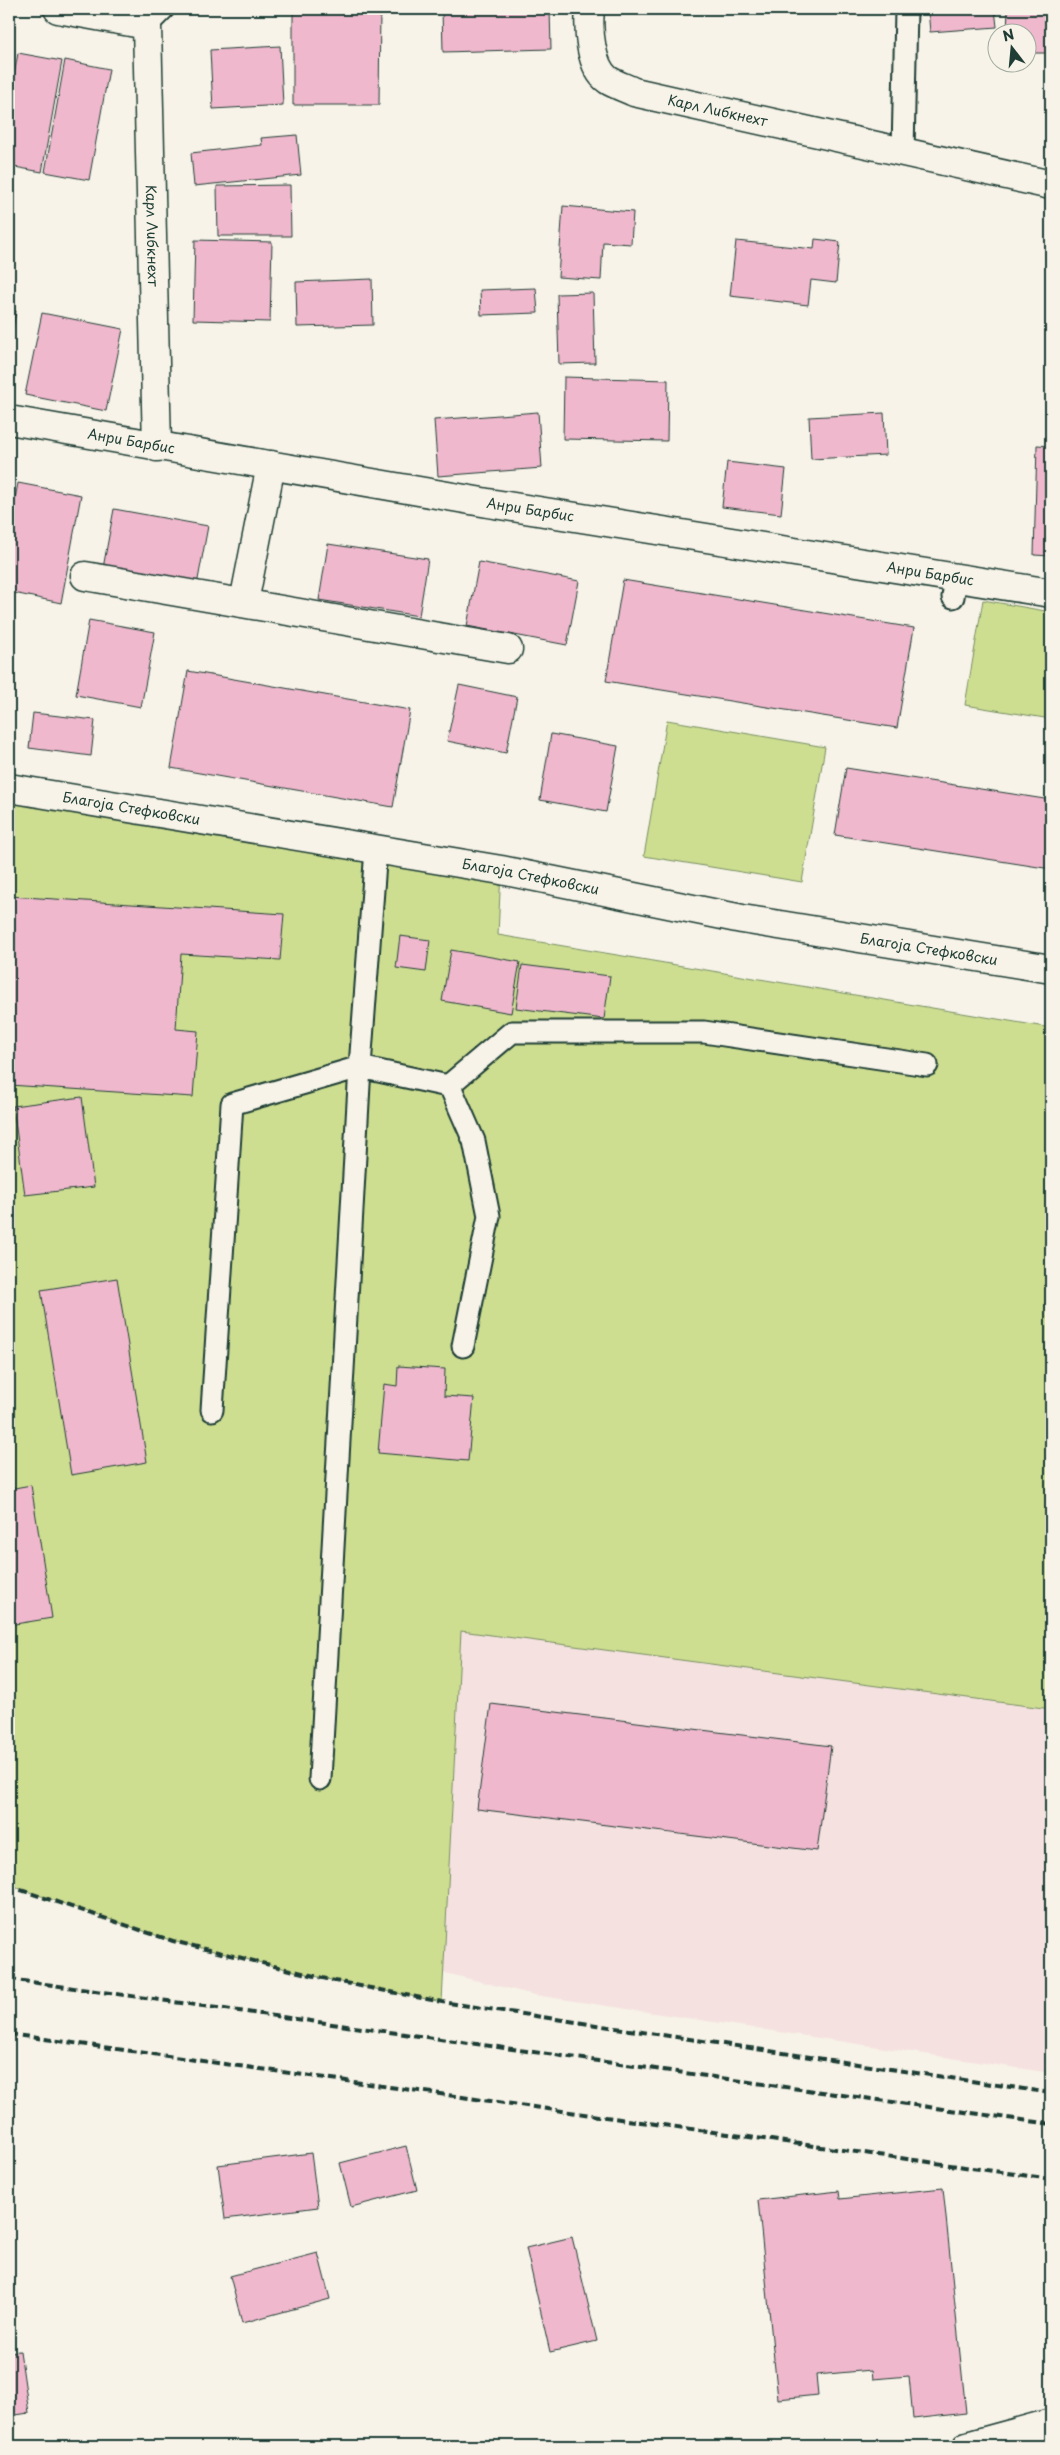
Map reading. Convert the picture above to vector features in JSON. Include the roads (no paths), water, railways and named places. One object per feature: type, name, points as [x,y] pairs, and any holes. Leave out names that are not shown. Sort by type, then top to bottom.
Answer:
[{"type":"street","name":"Карл Либкнехт","points":[[58,9],[155,17],[157,447]]},
{"type":"street","name":"Карл Либкнехт","points":[[590,9],[588,23],[593,56],[607,79],[634,92],[1051,185]]},
{"type":"street","name":"Анри Барбис","points":[[9,420],[488,503],[954,587],[1051,593]]},
{"type":"street","points":[[244,602],[271,465]]},
{"type":"street","points":[[85,576],[508,649]]},
{"type":"street","name":"Благоја Стефковски","points":[[9,788],[501,870],[742,918],[1051,969]]},
{"type":"street","points":[[967,2446],[1051,2423]]},
{"type":"lane","points":[[903,152],[906,9]]},
{"type":"lane","points":[[320,1778],[360,1067],[376,849]]},
{"type":"lane","points":[[212,1410],[232,1104],[360,1067],[448,1086],[512,1032],[704,1032],[927,1065]]},
{"type":"lane","points":[[449,1084],[474,1141],[489,1216],[463,1346]]},
{"type":"railway","points":[[9,1886],[173,1941],[335,1981],[442,2002],[1051,2093]]},
{"type":"railway","points":[[9,1979],[1051,2124]]},
{"type":"railway","points":[[9,2034],[1051,2179]]}]
